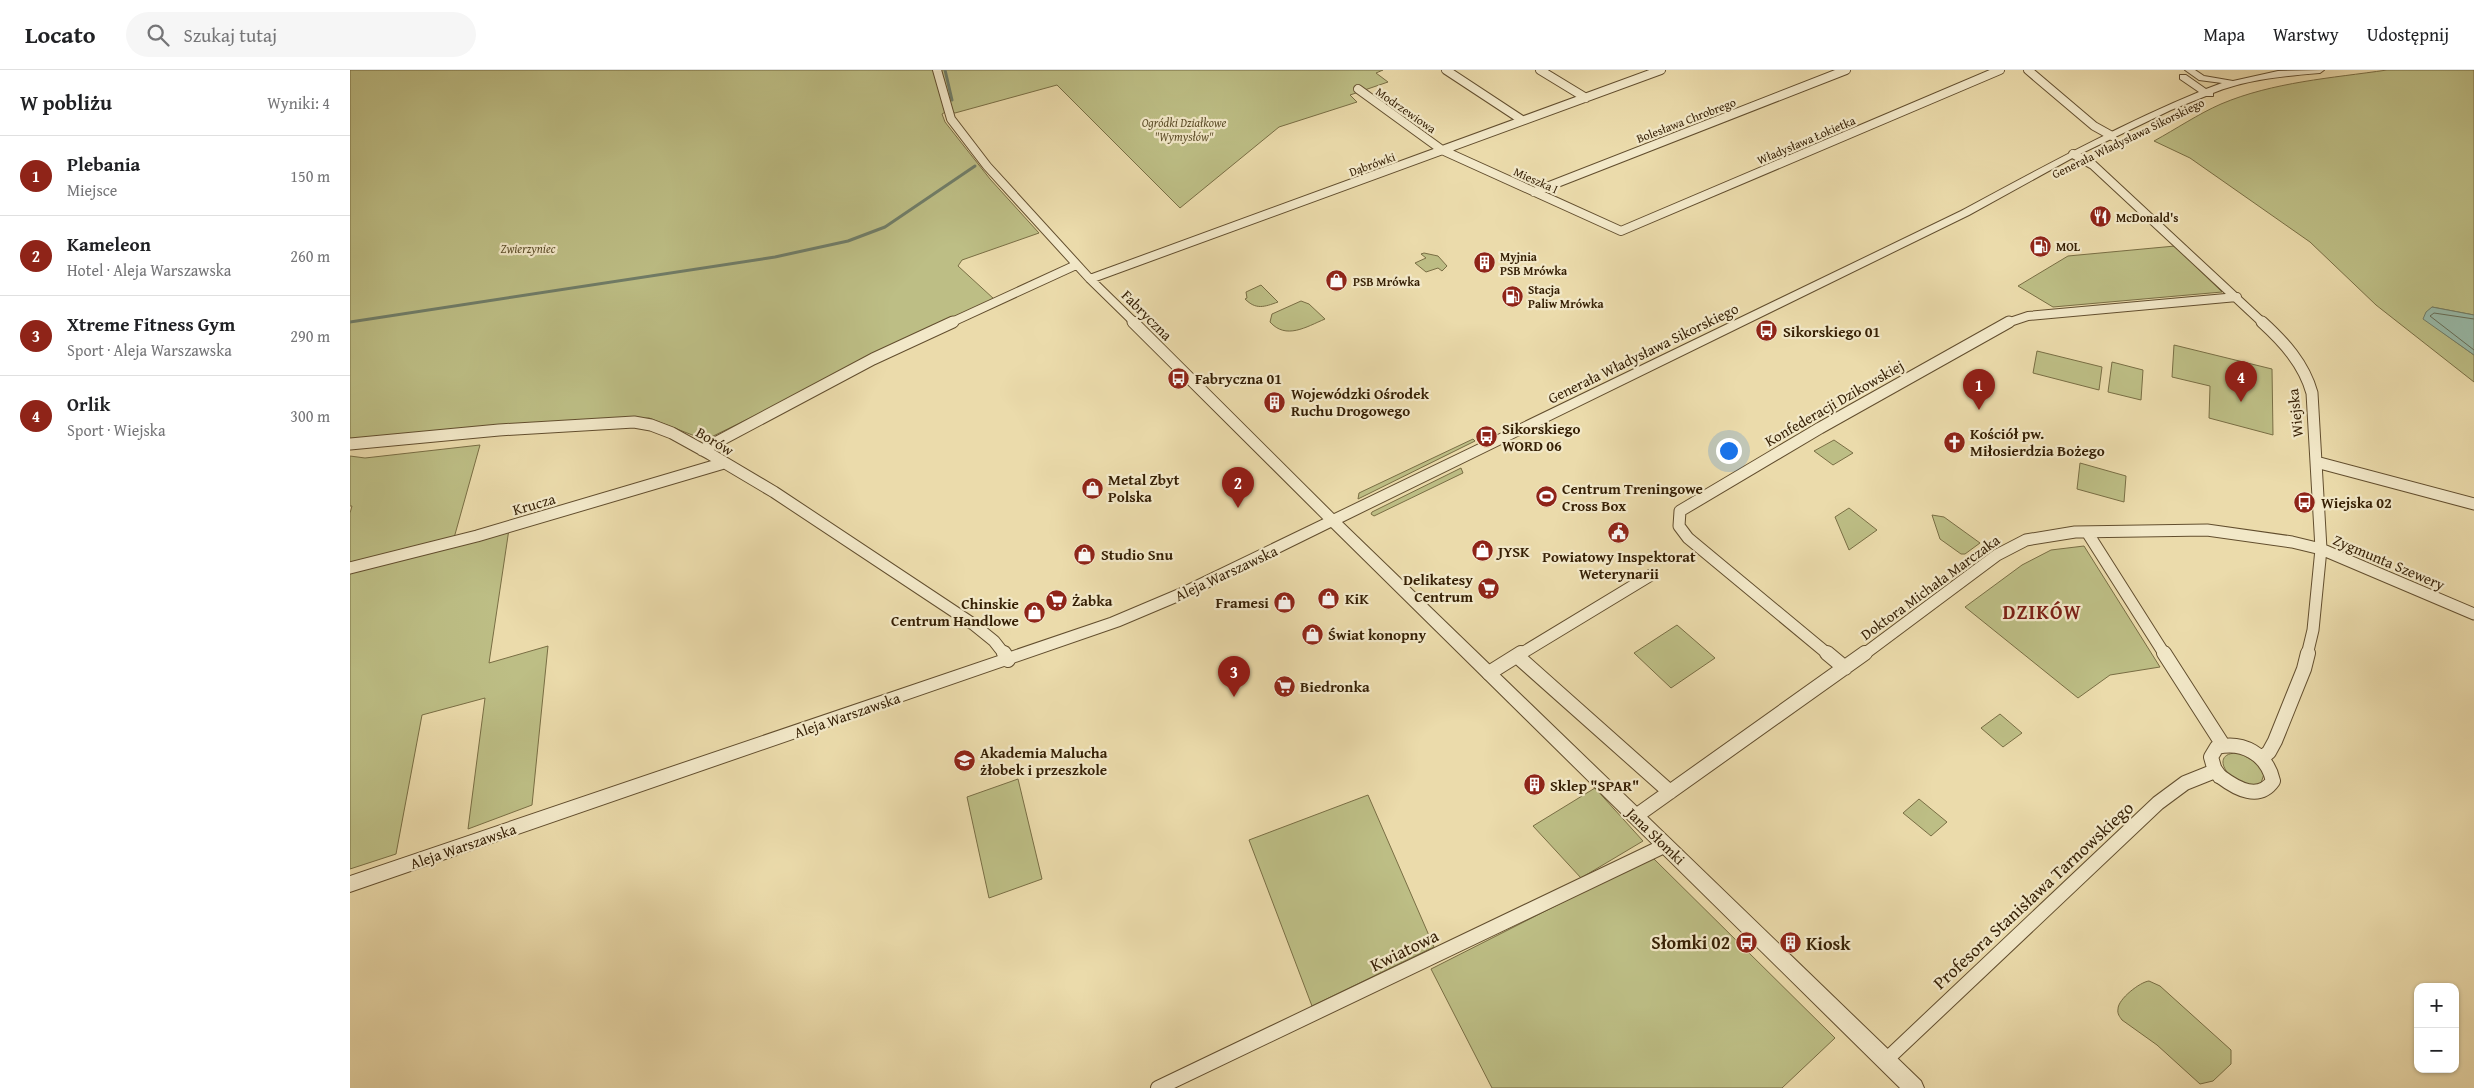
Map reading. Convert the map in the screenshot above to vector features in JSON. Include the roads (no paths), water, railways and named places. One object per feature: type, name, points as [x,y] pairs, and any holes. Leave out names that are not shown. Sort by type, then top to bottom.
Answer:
[{"type":"street","name":"Fabryczna","points":[[936,70],[951,119],[987,166],[1076,265],[1334,522]]},
{"type":"street","points":[[1446,70],[1522,120]]},
{"type":"street","points":[[1540,70],[1586,98]]},
{"type":"street","points":[[1637,70],[1647,76]]},
{"type":"street","name":"Dąbrówki","points":[[1090,279],[1662,70]]},
{"type":"street","name":"Bolesława Chrobrego","points":[[1534,192],[1846,70]]},
{"type":"street","name":"Władysława Łokietka","points":[[1621,231],[2000,70]]},
{"type":"street","points":[[2028,70],[2094,126],[2112,136]]},
{"type":"street","points":[[2176,70],[2224,82],[2259,78]]},
{"type":"street","name":"Generała Władysława Sikorskiego","points":[[1334,522],[2078,157],[2177,112],[2212,93],[2259,78],[2320,70]]},
{"type":"street","name":"Generała Władysława Sikorskiego","points":[[2078,157],[2112,136],[2196,96],[2324,70]]},
{"type":"street","points":[[2187,72],[2212,93]]},
{"type":"street","points":[[2187,72],[2196,96]]},
{"type":"street","name":"Modrzewiowa","points":[[1358,89],[1442,150]]},
{"type":"street","name":"Mieszka I","points":[[1442,150],[1621,231]]},
{"type":"street","name":"Wiejska","points":[[2078,157],[2093,165],[2237,297],[2278,337],[2296,359],[2308,379],[2314,409],[2321,549],[2313,630],[2304,669],[2275,740],[2269,752],[2262,758]]},
{"type":"street","points":[[702,450],[873,359],[1076,265]]},
{"type":"street","name":"Konfederacji Dzikowskiej","points":[[1845,668],[1688,538],[1680,529],[1677,520],[1680,511],[1820,428],[2010,321],[2028,316],[2237,297]]},
{"type":"street","name":"Borów","points":[[350,444],[499,430],[634,422],[654,425],[702,450],[789,503],[984,634],[1004,651],[1008,660]]},
{"type":"street","points":[[2316,462],[2474,504]]},
{"type":"street","name":"Krucza","points":[[350,568],[477,536],[724,463]]},
{"type":"street","name":"Aleja Warszawska","points":[[350,884],[1115,622],[1186,592],[1334,522]]},
{"type":"street","name":"Jana Słomki","points":[[1334,522],[1490,672],[1914,1088]]},
{"type":"street","name":"Doktora Michała Marczaka","points":[[1636,816],[1845,668],[2011,546],[2042,536],[2163,529],[2207,530],[2292,542],[2321,549]]},
{"type":"street","points":[[2087,532],[2223,745]]},
{"type":"street","name":"Zygmunta Szewery","points":[[2321,549],[2474,614]]},
{"type":"street","points":[[1490,672],[1651,575]]},
{"type":"street","points":[[1517,656],[1670,792]]},
{"type":"street","points":[[2223,745],[2243,747],[2262,758],[2269,766],[2273,781],[2270,788],[2264,792],[2246,792],[2233,786],[2218,774],[2212,763],[2213,751],[2223,745]]},
{"type":"street","name":"Profesora Stanisława Tarnowskiego","points":[[1886,1060],[2158,803],[2181,784],[2197,776],[2218,774]]},
{"type":"street","name":"Kwiatowa","points":[[1158,1088],[1666,845]]},
{"type":"water","points":[[2432,307],[2474,315],[2474,355],[2423,319],[2426,312]]},
{"type":"waterway","points":[[945,70],[952,100]]},
{"type":"waterway","points":[[350,322],[775,257],[848,241],[885,227],[975,166]]},
{"type":"place","name":"McDonald's","points":[[2100,217]]},
{"type":"place","name":"MOL","points":[[2040,246]]},
{"type":"place","name":"Myjnia PSB Mrówka","points":[[1484,263]]},
{"type":"place","name":"PSB Mrówka","points":[[1337,281]]},
{"type":"place","name":"Stacja Paliw Mrówka","points":[[1512,296]]},
{"type":"place","name":"Sikorskiego 01","points":[[1767,331]]},
{"type":"place","name":"Fabryczna 01","points":[[1179,378]]},
{"type":"place","name":"Wojewódzki Ośrodek Ruchu Drogowego","points":[[1275,402]]},
{"type":"place","name":"Orlik","points":[[2241,402]]},
{"type":"place","name":"Plebania","points":[[1979,410]]},
{"type":"place","name":"Sikorskiego WORD 06","points":[[1486,437]]},
{"type":"place","name":"Kościół pw. Miłosierdzia Bożego","points":[[1954,442]]},
{"type":"place","name":"Metal Zbyt Polska","points":[[1092,488]]},
{"type":"place","name":"Centrum Treningowe Cross Box","points":[[1546,497]]},
{"type":"place","name":"Wiejska 02","points":[[2305,502]]},
{"type":"place","name":"Kameleon","points":[[1238,508]]},
{"type":"place","name":"Powiatowy Inspektorat Weterynarii","points":[[1619,533]]},
{"type":"place","name":"JYSK","points":[[1482,551]]},
{"type":"place","name":"Studio Snu","points":[[1085,554]]},
{"type":"place","name":"Delikatesy Centrum","points":[[1489,588]]},
{"type":"place","name":"KiK","points":[[1329,598]]},
{"type":"place","name":"Żabka","points":[[1056,600]]},
{"type":"place","name":"Framesi","points":[[1285,602]]},
{"type":"place","name":"Chinskie Centrum Handlowe","points":[[1035,612]]},
{"type":"place","name":"Świat konopny","points":[[1312,634]]},
{"type":"place","name":"Biedronka","points":[[1284,686]]},
{"type":"place","name":"Xtreme Fitness Gym","points":[[1234,697]]},
{"type":"place","name":"Akademia Malucha żłobek i przeszkole","points":[[964,761]]},
{"type":"place","name":"Sklep \"SPAR\"","points":[[1534,785]]},
{"type":"place","name":"Słomki 02","points":[[1746,942]]},
{"type":"place","name":"Kiosk","points":[[1790,943]]},
{"type":"district","name":"DZIKÓW","points":[[2042,611]]},
{"type":"park label","name":"Ogródki Działkowe \"Wymysłów\"","points":[[1184,129]]},
{"type":"park label","name":"Zwierzyniec","points":[[528,248]]}]
